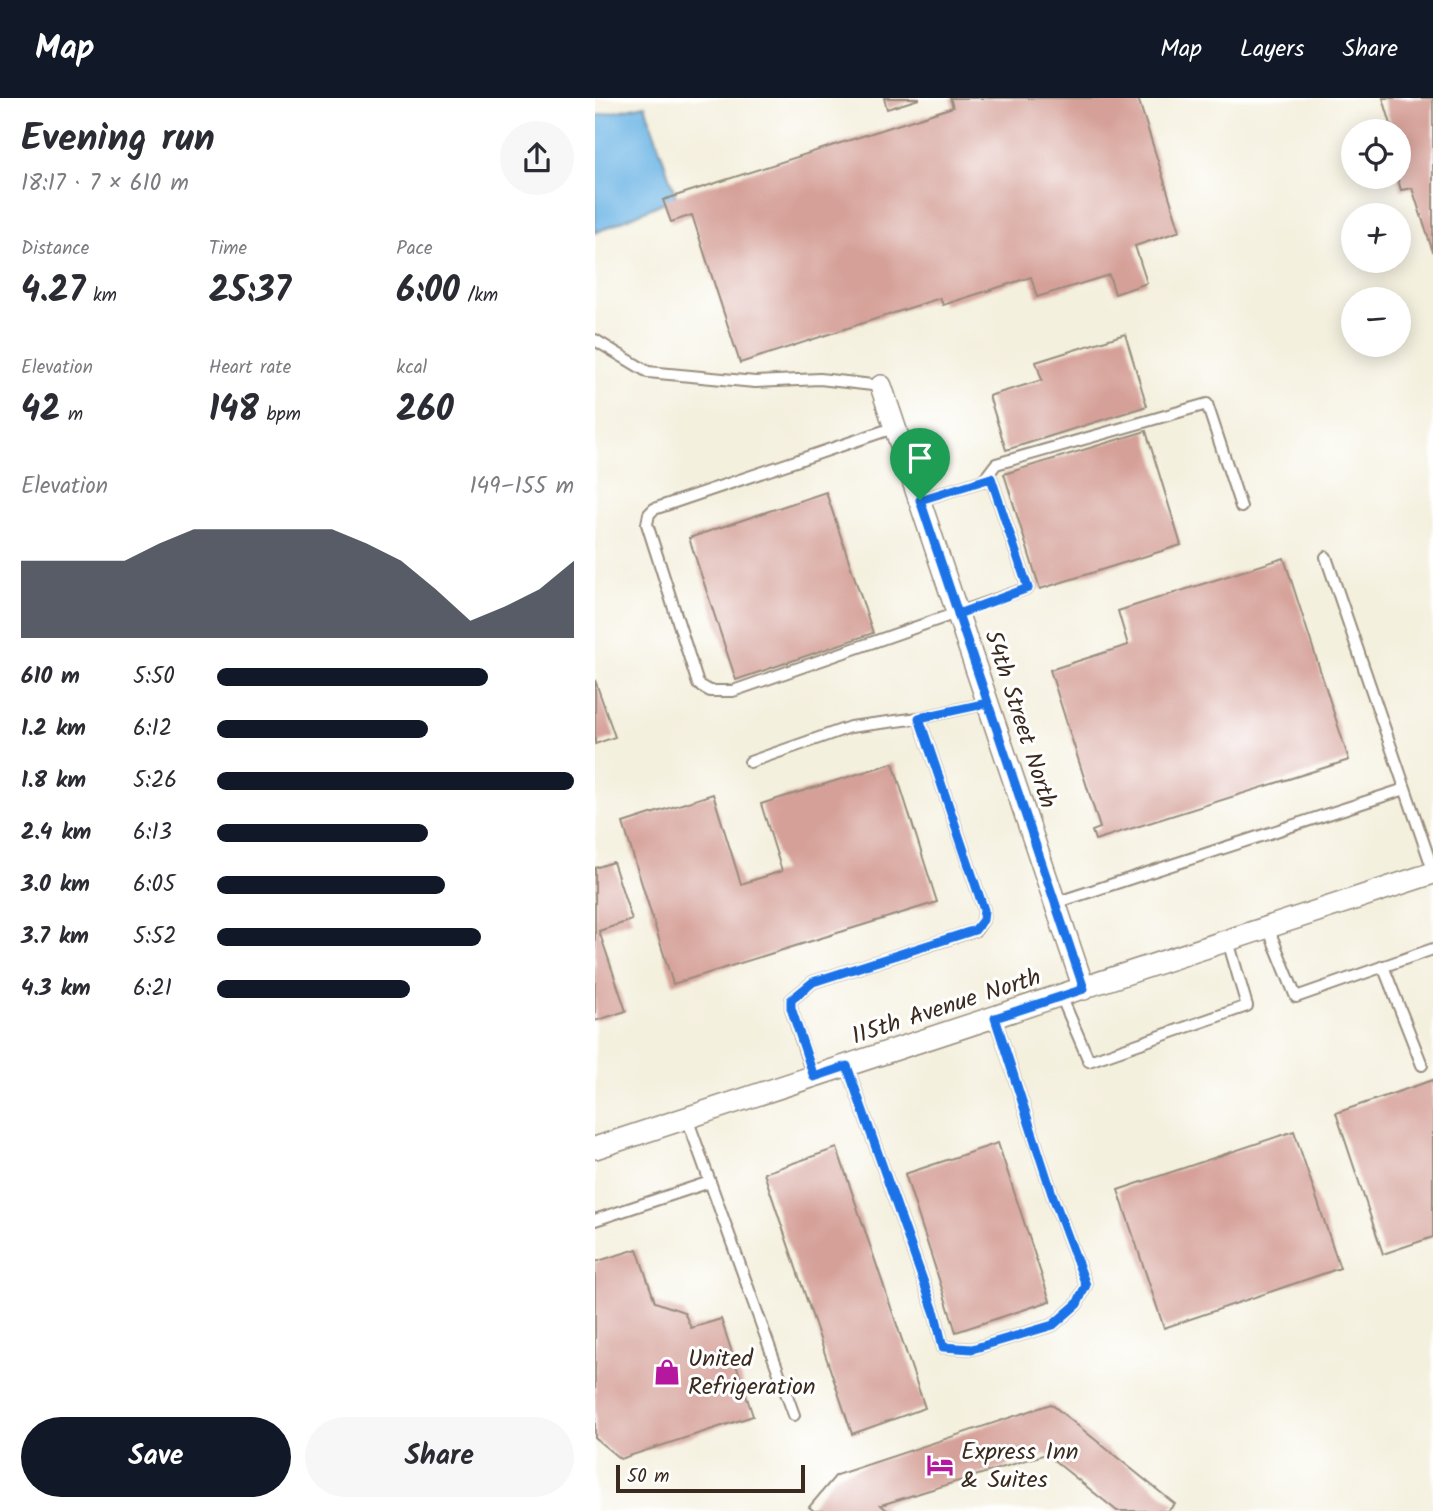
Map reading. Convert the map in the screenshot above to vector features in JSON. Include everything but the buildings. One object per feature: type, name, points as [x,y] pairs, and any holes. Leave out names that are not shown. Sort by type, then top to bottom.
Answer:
[{"type":"street","name":"54th Street North","points":[[881,386],[1084,989]]},
{"type":"street","name":"115th Avenue North","points":[[595,1148],[1433,872]]},
{"type":"lane","points":[[595,340],[648,372],[755,382],[820,379],[881,386]]},
{"type":"lane","points":[[983,481],[996,464],[1207,404],[1241,507]]},
{"type":"lane","points":[[896,427],[654,509],[649,514],[647,524],[698,684],[710,691],[733,691],[1028,588],[991,478],[920,500]]},
{"type":"lane","points":[[1326,557],[1433,872]]},
{"type":"lane","points":[[750,762],[850,727],[919,718],[988,703]]},
{"type":"lane","points":[[814,1077],[791,1008],[791,1000],[813,982],[975,930],[983,920],[984,910],[919,718]]},
{"type":"lane","points":[[1055,902],[1405,789]]},
{"type":"lane","points":[[1268,928],[1296,996],[1433,949]]},
{"type":"lane","points":[[1061,996],[1089,1061],[1247,1006],[1228,941]]},
{"type":"lane","points":[[1383,966],[1422,1065]]},
{"type":"lane","points":[[847,1066],[935,1314],[943,1347],[972,1349],[1053,1325],[1077,1304],[1086,1285],[1052,1194],[995,1018]]},
{"type":"lane","points":[[687,1118],[794,1415]]},
{"type":"lane","points":[[595,1220],[710,1182]]},
{"type":"water","points":[[645,105],[676,197],[595,233],[595,116]]},
{"type":"place","name":"United Refrigeration","points":[[667,1372]]},
{"type":"place","name":"Express Inn & Suites","points":[[940,1465]]},
{"type":"route","points":[[920,500],[988,703],[919,718],[984,910],[983,920],[975,930],[813,982],[791,1000],[791,1008],[814,1077],[847,1066],[935,1314],[943,1347],[972,1349],[1053,1325],[1077,1304],[1086,1285],[1052,1194],[995,1018],[1084,989],[1033,836],[988,703],[958,614],[1028,588],[991,478],[920,500]]}]
